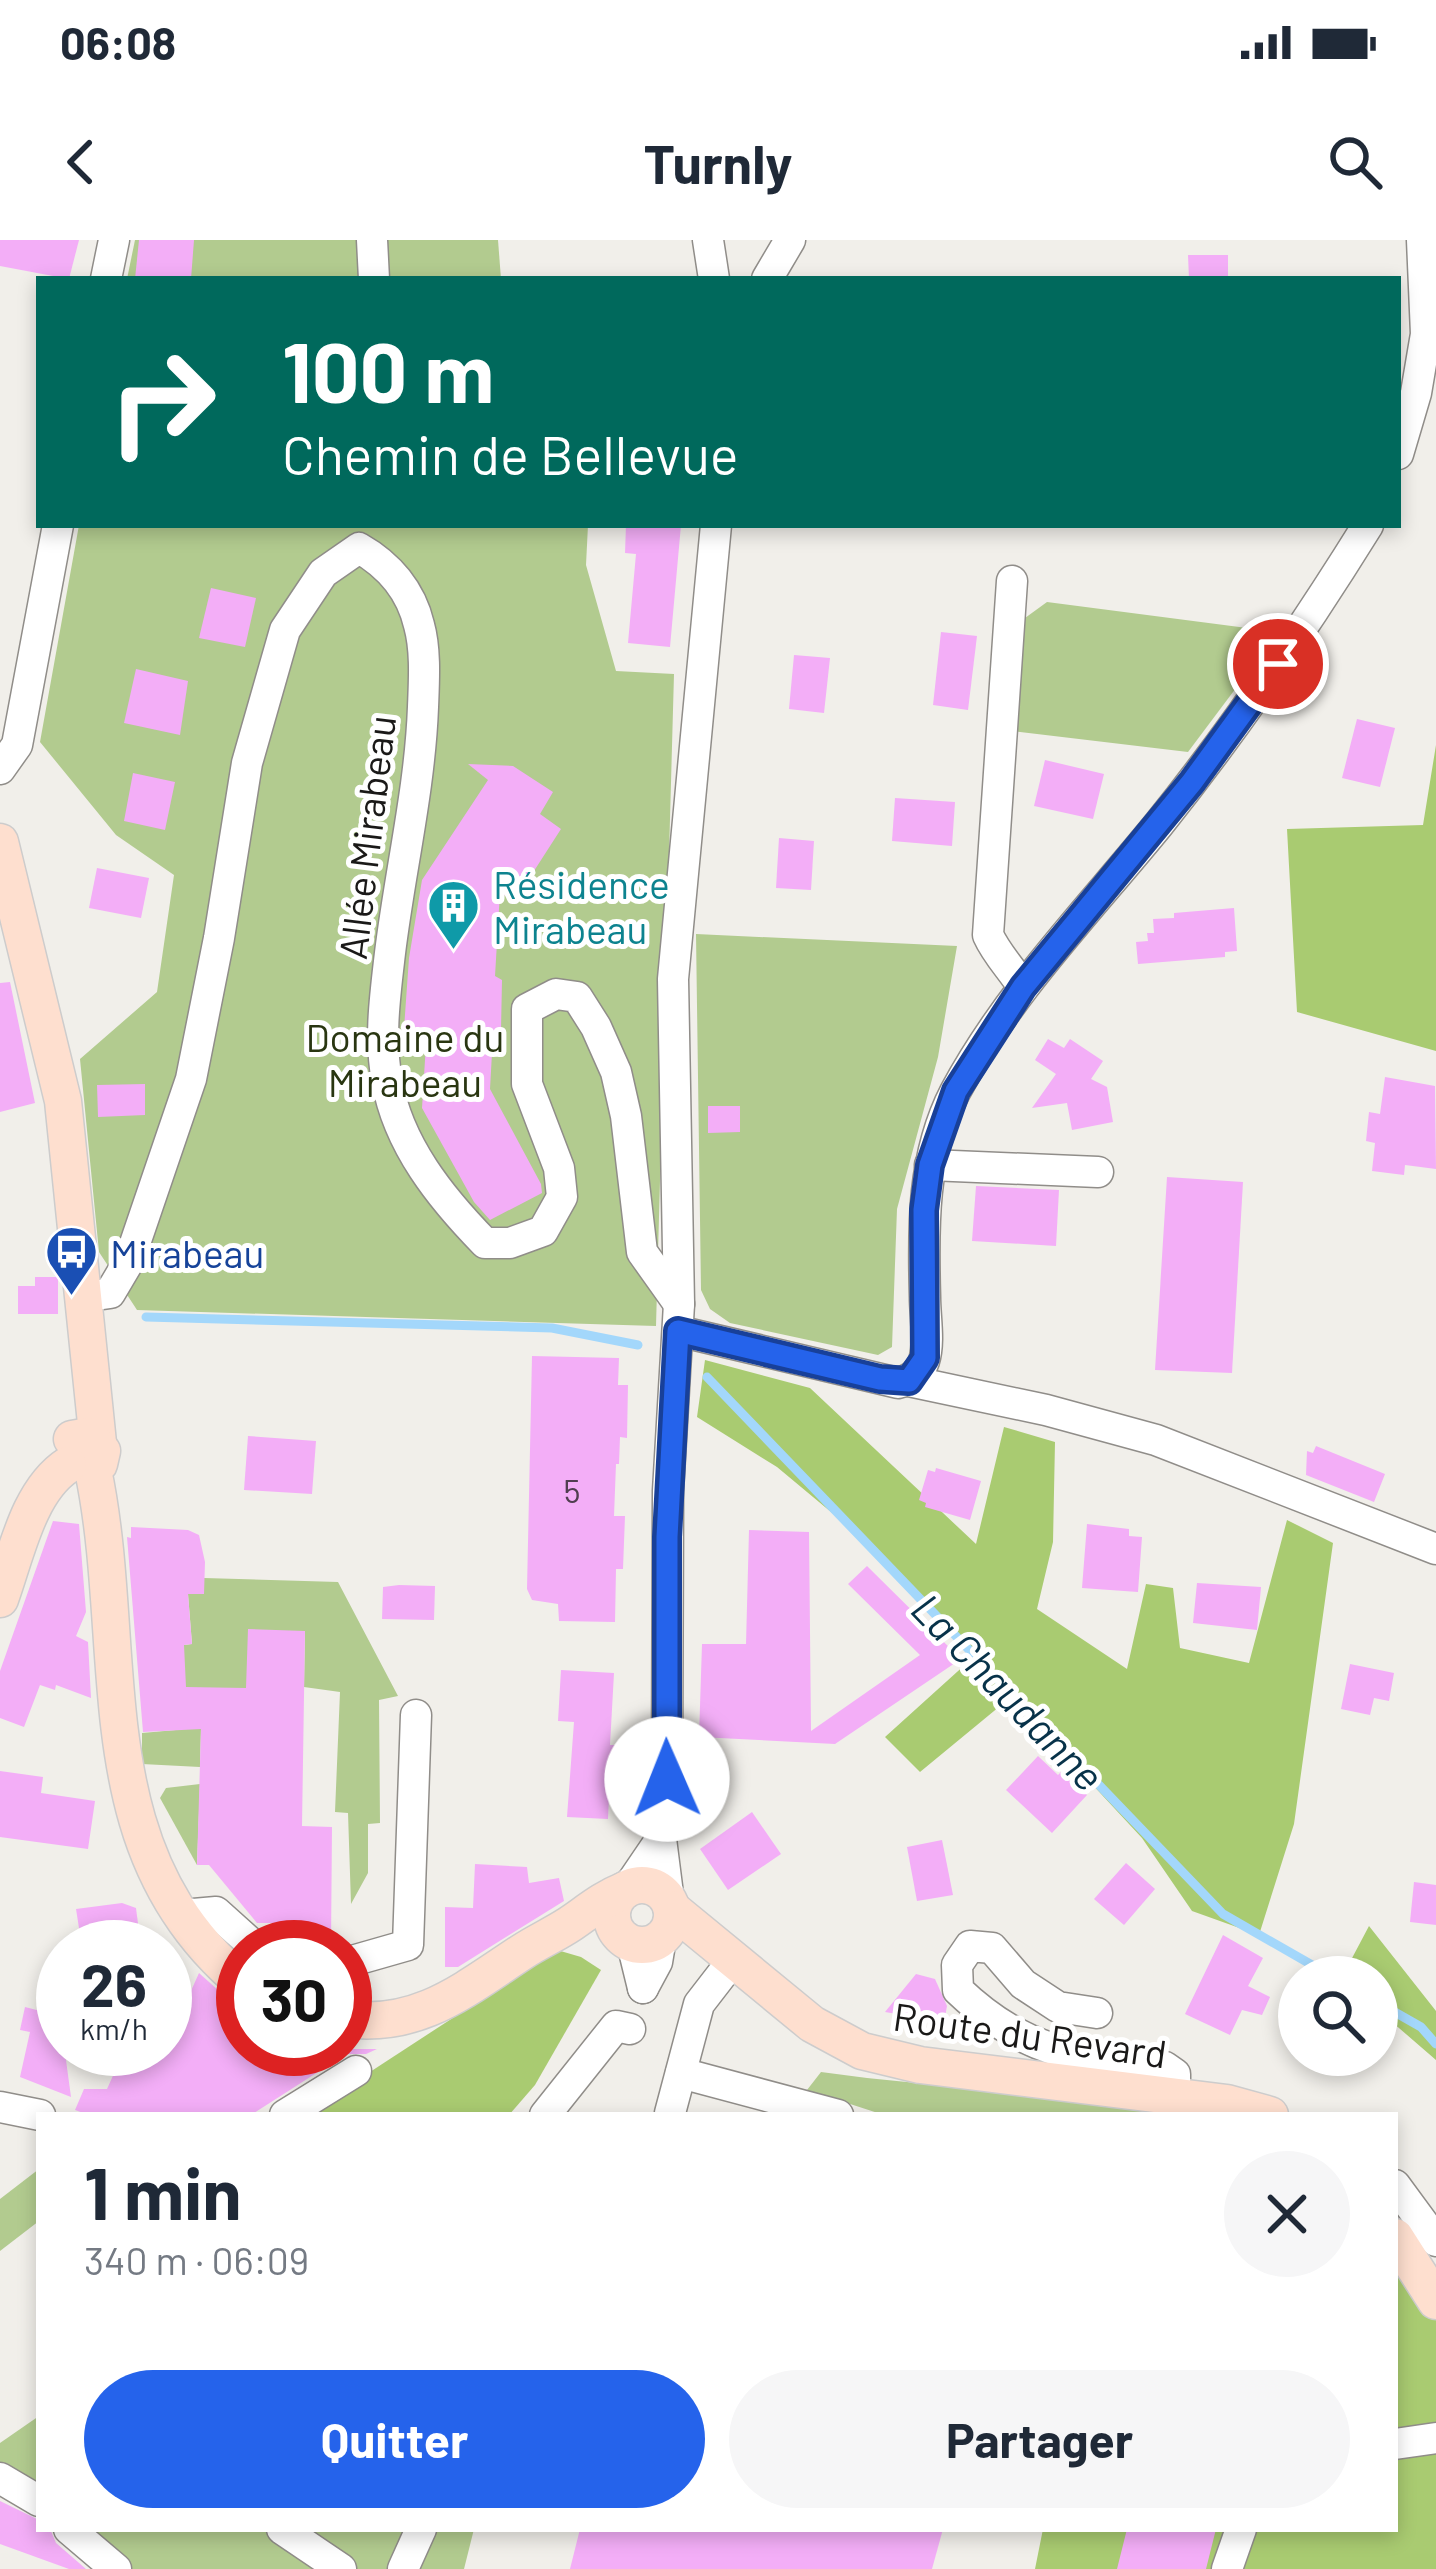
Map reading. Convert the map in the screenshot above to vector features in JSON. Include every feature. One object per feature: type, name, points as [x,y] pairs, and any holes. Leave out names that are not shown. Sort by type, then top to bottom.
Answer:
[{"type":"main road","points":[[0,845],[63,1101],[83,1310],[83,1454],[100,1508],[122,1767],[141,1831],[182,1915],[216,1959]]},
{"type":"main road","points":[[0,1599],[40,1494],[50,1477],[83,1454]]},
{"type":"main road","points":[[372,2022],[412,2017],[568,1926],[596,1902],[626,1890],[656,1888],[650,1924],[568,1926]]},
{"type":"main road","name":"Route du Revard","points":[[650,1924],[733,1960],[812,2024],[862,2051],[920,2065],[1227,2103],[1259,2112]]},
{"type":"main road","points":[[1398,2242],[1436,2301]]},
{"type":"street","points":[[107,276],[114,240]]},
{"type":"street","points":[[372,240],[374,276]]},
{"type":"street","points":[[708,240],[714,276]]},
{"type":"street","points":[[769,276],[790,240]]},
{"type":"street","points":[[1401,444],[1426,334],[1422,240]]},
{"type":"street","points":[[0,770],[17,746],[57,528]]},
{"type":"street","points":[[650,1924],[667,1779],[668,1491],[678,1318],[675,944],[716,528]]},
{"type":"street","points":[[910,1363],[930,1165],[956,1091],[1022,974],[1192,782],[1302,630],[1366,528]]},
{"type":"street","name":"Allée Mirabeau","points":[[83,1310],[110,1293],[128,1264],[191,1079],[247,764],[285,631],[323,572],[365,537],[402,584],[419,625],[424,682],[422,741],[382,1021],[387,1084],[411,1151],[450,1208],[484,1243],[510,1243],[543,1231],[562,1197],[559,1168],[526,1084],[527,1009],[556,994],[577,997],[616,1072],[626,1116],[642,1252],[678,1318]]},
{"type":"street","points":[[1012,581],[988,935],[997,954],[1022,974]]},
{"type":"street","points":[[930,1165],[1098,1172]]},
{"type":"street","points":[[678,1318],[910,1363],[1046,1410],[1156,1440],[1436,1549]]},
{"type":"street","points":[[372,1956],[408,1946],[416,1715]]},
{"type":"street","points":[[626,1890],[661,1838]]},
{"type":"street","points":[[182,1915],[216,1912],[225,1920]]},
{"type":"street","points":[[1097,2013],[1058,2007],[1023,1984],[992,1948],[970,1946],[956,1965],[958,1990],[991,2021],[1045,2049],[1166,2067],[1175,2074],[1175,2097]]},
{"type":"street","points":[[670,2112],[699,2005],[733,1960]]},
{"type":"street","points":[[547,2112],[616,2026],[630,2029]]},
{"type":"street","points":[[681,2073],[827,2112]]},
{"type":"street","points":[[290,2112],[348,2076]]},
{"type":"street","points":[[0,2107],[36,2114]]},
{"type":"street","points":[[1398,2190],[1436,2241]]},
{"type":"street","points":[[1398,2444],[1436,2438]]},
{"type":"street","points":[[0,2478],[36,2499]]},
{"type":"street","points":[[73,2532],[116,2569]]},
{"type":"street","points":[[286,2532],[340,2569]]},
{"type":"street","points":[[403,2569],[420,2532]]},
{"type":"street","points":[[1227,2569],[1240,2532]]},
{"type":"green space","points":[[135,240],[498,240],[501,276],[128,276]]},
{"type":"green space","name":"Domaine du Mirabeau","points":[[78,528],[588,528],[586,565],[616,671],[674,674],[656,1326],[137,1310],[99,1252],[80,1059],[157,992],[174,875],[116,835],[40,742]]},
{"type":"green space","points":[[1047,602],[1278,632],[1188,752],[1012,731],[1025,618]]},
{"type":"green space","points":[[1436,745],[1436,1051],[1297,1012],[1287,829],[1423,825]]},
{"type":"green space","points":[[696,934],[957,946],[938,1057],[897,1209],[892,1347],[878,1355],[730,1323],[710,1309],[701,1290]]},
{"type":"green space","points":[[705,1360],[810,1388],[976,1544],[1004,1427],[1055,1442],[1053,1542],[1037,1609],[1127,1669],[1146,1584],[1173,1588],[1180,1648],[1249,1663],[1287,1520],[1333,1543],[1294,1824],[1259,1935],[1192,1911],[1142,1838],[1011,1697],[920,1772],[885,1737],[978,1653],[849,1527],[777,1467],[697,1417]]},
{"type":"green space","points":[[204,1578],[338,1582],[398,1696],[379,1700],[380,1823],[368,1824],[368,1873],[351,1904],[348,1813],[335,1812],[340,1692],[304,1687],[305,1632],[246,1688],[202,1688],[200,1767],[142,1764],[142,1733],[176,1730],[184,1645],[192,1644],[188,1594],[204,1594]]},
{"type":"green space","points":[[200,1784],[197,1865],[160,1798],[166,1788]]},
{"type":"green space","points":[[1369,1926],[1393,1956],[1353,1956]]},
{"type":"green space","points":[[557,1950],[581,1957],[601,1970],[535,2085],[512,2112],[309,2112],[364,2076],[372,2076],[372,2071]]},
{"type":"green space","points":[[1398,1963],[1436,2011],[1436,2060],[1398,2027]]},
{"type":"green space","points":[[821,2072],[1165,2108],[1161,2112],[875,2112],[807,2090]]},
{"type":"green space","points":[[36,2171],[36,2223],[0,2251],[0,2199]]},
{"type":"green space","points":[[1398,2256],[1436,2317],[1436,2569],[1035,2569],[1042,2532],[1398,2532]]},
{"type":"green space","points":[[36,2418],[36,2487],[0,2465],[0,2443]]},
{"type":"green space","points":[[83,2532],[473,2532],[464,2569],[129,2569]]},
{"type":"building","points":[[0,240],[79,240],[70,276],[0,266]]},
{"type":"building","points":[[139,240],[194,240],[191,276],[135,276]]},
{"type":"building","points":[[1188,255],[1228,255],[1228,276],[1189,276]]},
{"type":"building","points":[[626,528],[681,528],[670,647],[628,643],[636,554],[625,553]]},
{"type":"building","points":[[211,588],[256,598],[245,647],[199,638]]},
{"type":"building","points":[[941,632],[977,636],[968,710],[933,705]]},
{"type":"building","points":[[794,655],[830,658],[824,713],[789,709]]},
{"type":"building","points":[[136,669],[188,681],[180,735],[124,723]]},
{"type":"building","points":[[1357,719],[1395,728],[1380,787],[1342,778]]},
{"type":"building","points":[[1045,760],[1104,774],[1093,819],[1034,806]]},
{"type":"building","points":[[468,764],[513,766],[553,792],[540,814],[561,829],[514,902],[500,892],[495,976],[502,980],[501,1030],[493,1035],[490,1089],[542,1193],[490,1220],[474,1202],[422,1108],[426,1044],[403,1043],[409,958],[422,880],[488,780]]},
{"type":"building","points":[[133,773],[175,782],[165,830],[124,821]]},
{"type":"building","points":[[895,798],[955,802],[952,846],[892,841]]},
{"type":"building","points":[[779,838],[814,841],[811,890],[776,888]]},
{"type":"building","points":[[97,868],[149,878],[141,918],[89,908]]},
{"type":"building","points":[[1234,908],[1237,951],[1225,952],[1225,957],[1138,964],[1136,942],[1148,941],[1147,933],[1154,933],[1153,919]]},
{"type":"building","points":[[10,982],[35,1103],[0,1112],[0,983]]},
{"type":"building","points":[[1048,1039],[1064,1048],[1070,1039],[1103,1061],[1091,1079],[1107,1087],[1113,1122],[1072,1130],[1067,1103],[1032,1108],[1056,1074],[1035,1060]]},
{"type":"building","points":[[1385,1077],[1435,1086],[1436,1169],[1405,1165],[1404,1175],[1372,1171],[1375,1143],[1366,1141],[1369,1112],[1380,1114]]},
{"type":"building","points":[[145,1084],[145,1115],[98,1117],[97,1085]]},
{"type":"building","points":[[708,1106],[740,1106],[740,1132],[708,1133]]},
{"type":"building","points":[[1167,1177],[1243,1182],[1232,1373],[1155,1370]]},
{"type":"building","points":[[976,1186],[1059,1190],[1056,1246],[972,1241]]},
{"type":"building","points":[[35,1277],[58,1277],[58,1314],[18,1314],[18,1286],[35,1286]]},
{"type":"building","points":[[532,1356],[619,1358],[618,1385],[628,1385],[627,1438],[620,1437],[616,1464],[614,1516],[625,1516],[623,1569],[616,1569],[615,1622],[559,1621],[558,1604],[532,1600],[527,1589]]},
{"type":"building","points":[[248,1436],[316,1441],[312,1494],[244,1490]]},
{"type":"building","points":[[1316,1446],[1385,1474],[1374,1502],[1306,1475],[1307,1451],[1313,1453]]},
{"type":"building","points":[[936,1468],[981,1481],[970,1520],[925,1507],[919,1500],[928,1470],[935,1472]]},
{"type":"building","points":[[53,1521],[79,1524],[86,1612],[76,1636],[88,1642],[91,1698],[56,1685],[55,1690],[40,1685],[24,1727],[0,1718],[0,1671]]},
{"type":"building","points":[[1087,1524],[1129,1529],[1129,1536],[1142,1537],[1138,1592],[1082,1588]]},
{"type":"building","points":[[131,1527],[188,1530],[199,1535],[205,1562],[204,1594],[188,1594],[192,1644],[184,1645],[186,1687],[246,1688],[248,1629],[305,1631],[302,1826],[332,1827],[331,1920],[255,1920],[209,1865],[197,1865],[201,1729],[143,1732],[127,1537],[131,1538]]},
{"type":"building","points":[[749,1530],[809,1532],[811,1731],[920,1655],[848,1584],[867,1566],[961,1659],[835,1744],[699,1737],[702,1644],[746,1644]]},
{"type":"building","points":[[1197,1583],[1261,1587],[1257,1630],[1193,1623]]},
{"type":"building","points":[[435,1586],[434,1620],[382,1619],[383,1587]]},
{"type":"building","points":[[1350,1664],[1394,1673],[1389,1701],[1374,1698],[1370,1715],[1341,1709]]},
{"type":"building","points":[[561,1670],[614,1673],[610,1745],[625,1745],[623,1775],[610,1774],[608,1819],[567,1817],[574,1722],[558,1721]]},
{"type":"building","points":[[1038,1756],[1087,1795],[1052,1833],[1006,1790]]},
{"type":"building","points":[[0,1771],[43,1777],[41,1793],[95,1801],[88,1849],[0,1837]]},
{"type":"building","points":[[752,1812],[781,1854],[728,1890],[700,1849]]},
{"type":"building","points":[[942,1840],[953,1895],[917,1901],[907,1847]]},
{"type":"building","points":[[1126,1863],[1155,1889],[1124,1925],[1094,1899]]},
{"type":"building","points":[[475,1864],[527,1867],[529,1883],[559,1878],[564,1901],[458,1967],[445,1967],[445,1907],[473,1908]]},
{"type":"building","points":[[1414,1882],[1436,1885],[1436,1925],[1410,1922]]},
{"type":"building","points":[[122,1903],[136,1908],[138,1920],[78,1920],[76,1909]]},
{"type":"building","points":[[1223,1935],[1263,1958],[1248,1986],[1270,1997],[1262,2015],[1242,2010],[1230,2035],[1185,2014]]},
{"type":"building","points":[[199,1973],[216,1988],[216,2076],[312,2076],[256,2112],[75,2110],[84,2089],[107,2089],[113,2076],[192,2076],[192,1989]]},
{"type":"building","points":[[916,1974],[935,1979],[947,2006],[944,2022],[885,2012]]},
{"type":"building","points":[[25,2007],[36,2010],[36,2076],[68,2076],[71,2097],[20,2077],[30,2032],[20,2030]]},
{"type":"building","points":[[0,2501],[36,2519],[36,2532],[51,2532],[56,2543],[86,2569],[69,2569],[0,2544]]},
{"type":"building","points":[[579,2532],[942,2532],[932,2569],[570,2569]]},
{"type":"building","points":[[1126,2532],[1215,2532],[1206,2569],[1117,2569]]},
{"type":"waterway","name":"La Chaudanne","points":[[146,1317],[552,1328],[638,1345]]},
{"type":"waterway","name":"La Chaudanne","points":[[707,1377],[1223,1914],[1296,1956]]},
{"type":"waterway","name":"La Chaudanne","points":[[1398,2014],[1421,2027],[1436,2044]]},
{"type":"place","name":"Résidence Mirabeau","points":[[454,951]]},
{"type":"place","name":"Mirabeau","points":[[71,1298]]},
{"type":"route","points":[[667,1779],[665,1607],[678,1331],[898,1383],[909,1381],[925,1358],[924,1210],[930,1165],[956,1091],[1023,987],[1192,782],[1278,664]]}]
